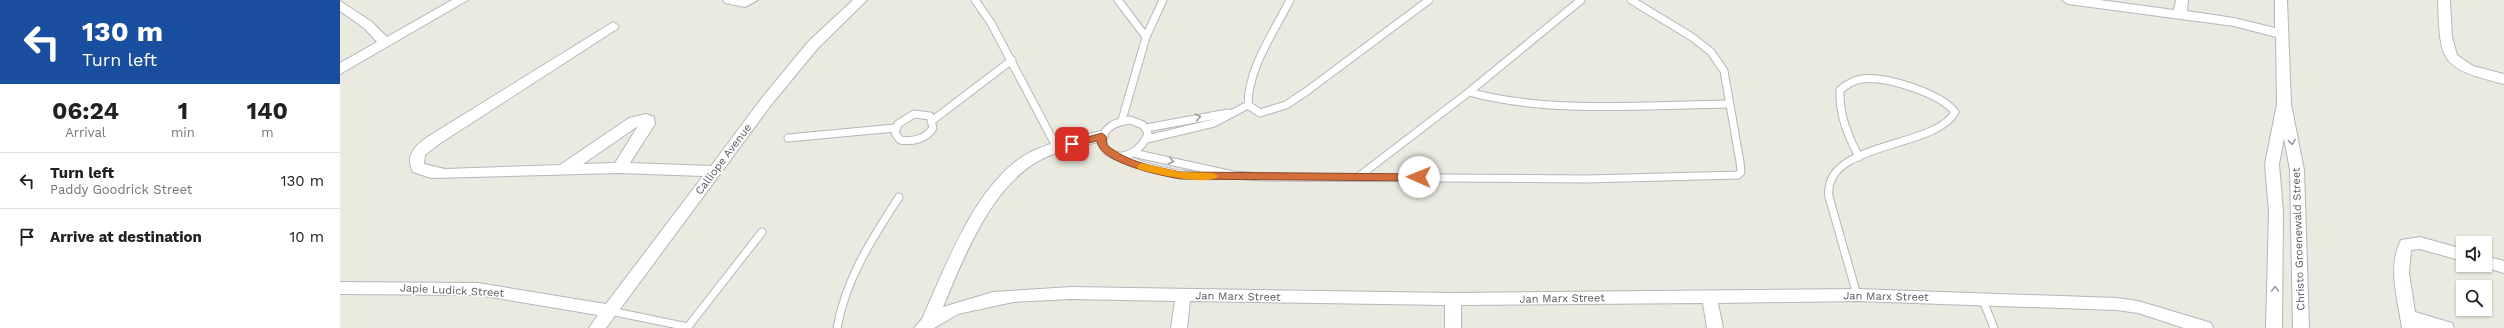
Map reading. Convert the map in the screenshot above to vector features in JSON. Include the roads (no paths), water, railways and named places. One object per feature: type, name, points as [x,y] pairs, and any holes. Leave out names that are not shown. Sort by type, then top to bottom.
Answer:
[{"type":"street","points":[[340,69],[462,0]]},
{"type":"street","points":[[728,0],[744,3],[752,0]]},
{"type":"street","name":"Calliope Avenue","points":[[597,328],[713,171],[813,45],[861,0]]},
{"type":"street","points":[[2073,0],[2234,22],[2281,34]]},
{"type":"street","points":[[2180,15],[2182,0]]},
{"type":"street","name":"Christo Groenewald Street","points":[[2280,0],[2284,104],[2297,170],[2301,328]]},
{"type":"street","points":[[2444,0],[2447,46],[2451,58],[2461,67],[2504,79]]},
{"type":"street","points":[[340,5],[368,25],[386,42]]},
{"type":"street","points":[[613,26],[456,124],[422,149],[415,162],[418,168],[431,173],[619,168],[713,171]]},
{"type":"street","name":"Christo Groenewald Street","points":[[2274,328],[2276,212],[2272,164],[2284,104]]},
{"type":"street","points":[[563,170],[634,122],[646,119],[649,121],[648,124],[619,168]]},
{"type":"street","points":[[926,325],[966,241],[995,192],[1009,174],[1031,159],[1057,148],[1102,136]]},
{"type":"street","points":[[2446,328],[2409,322],[2401,251],[2406,244],[2420,244],[2456,253]]},
{"type":"street","points":[[2492,264],[2504,267]]},
{"type":"street","name":"Japie Ludick Street","points":[[340,288],[478,289],[509,292],[610,311]]},
{"type":"street","name":"Jan Marx Street","points":[[926,325],[974,301],[1024,294],[1453,299],[1709,296],[1982,298],[2116,304],[2138,307],[2205,328]]},
{"type":"street","points":[[1178,328],[1184,295]]},
{"type":"street","points":[[1709,296],[1715,328]]},
{"type":"street","points":[[1453,299],[1453,328]]},
{"type":"lane","points":[[975,0],[1012,60],[1057,148]]},
{"type":"lane","points":[[1118,0],[1146,36]]},
{"type":"lane","points":[[1122,120],[1146,36],[1163,0]]},
{"type":"lane","points":[[1290,0],[1255,71],[1246,97],[1248,105],[1260,113],[1286,105],[1429,0]]},
{"type":"lane","points":[[1358,177],[1469,92],[1581,0]]},
{"type":"lane","points":[[1229,113],[1215,114],[1146,128],[1136,121],[1122,120],[1109,126],[1102,136],[1101,141],[1106,150],[1151,170],[1170,174],[1206,177],[1233,175],[1263,177],[1588,179],[1738,175],[1741,169],[1724,71],[1711,52],[1692,36],[1631,0]]},
{"type":"lane","points":[[933,120],[1012,60]]},
{"type":"lane","points":[[1856,296],[1833,219],[1828,185],[1833,174],[1841,167],[1859,157],[1923,133],[1943,123],[1953,116],[1955,112],[1953,106],[1939,98],[1876,80],[1854,81],[1846,85],[1840,90],[1839,101],[1849,138],[1859,157]]},
{"type":"lane","points":[[1469,92],[1498,100],[1559,105],[1729,104]]},
{"type":"lane","points":[[1147,139],[1214,123],[1229,113],[1248,105]]},
{"type":"lane","points":[[788,138],[895,128],[902,120],[914,114],[926,114],[933,120],[933,129],[930,133],[912,142],[900,140],[895,133],[895,128]]},
{"type":"lane","points":[[1133,153],[1144,144],[1147,139],[1146,128]]},
{"type":"lane","points":[[1117,155],[1133,153],[1233,175]]},
{"type":"lane","points":[[836,328],[839,308],[848,283],[861,258],[899,197]]},
{"type":"lane","points":[[610,311],[688,328],[762,232]]},
{"type":"lane","points":[[1982,298],[1994,328]]}]
